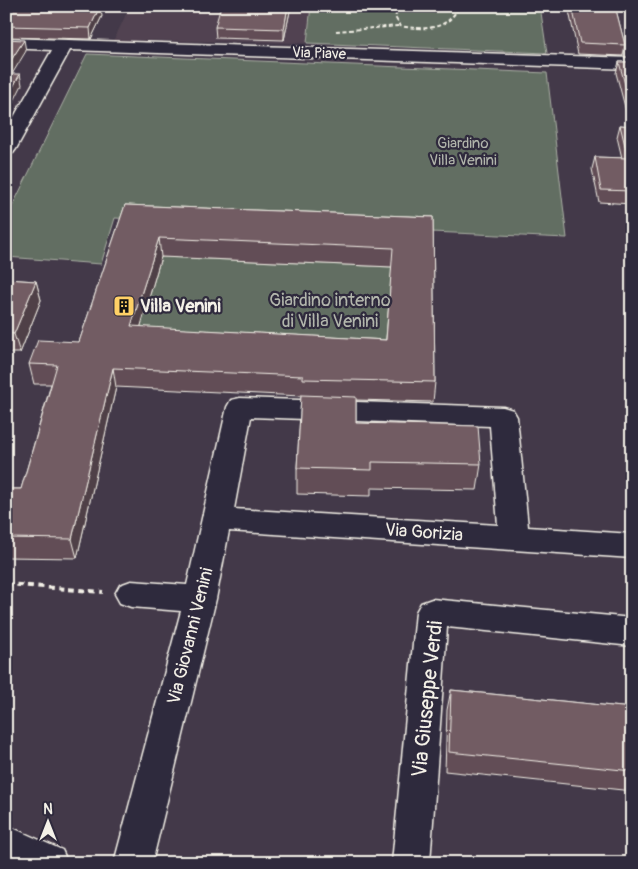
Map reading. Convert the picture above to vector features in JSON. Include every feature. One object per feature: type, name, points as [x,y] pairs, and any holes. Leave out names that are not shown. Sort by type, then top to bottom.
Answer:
[{"type":"street","name":"Via Piave","points":[[6,43],[632,64]]},
{"type":"street","points":[[6,149],[64,45]]},
{"type":"street","name":"Via Giovanni Venini","points":[[133,863],[200,599],[240,407],[503,417],[514,538]]},
{"type":"street","name":"Via Gorizia","points":[[217,518],[632,546]]},
{"type":"street","points":[[131,594],[200,599]]},
{"type":"street","name":"Via Giuseppe Verdi","points":[[411,863],[432,612],[632,632]]},
{"type":"street","points":[[6,843],[49,863]]},
{"type":"path","points":[[399,6],[395,17],[400,26],[425,29],[448,23],[457,12],[459,6]]},
{"type":"path","points":[[6,584],[131,594]]},
{"type":"shaded area","points":[[51,6],[311,6],[307,43],[114,40],[128,10]]},
{"type":"green space","points":[[311,6],[540,6],[547,53],[307,43]]},
{"type":"green space","name":"Giardino Villa Venini","points":[[87,54],[547,73],[567,238],[115,218],[101,264],[6,257],[6,219]]},
{"type":"green space","name":"Giardino interno di Villa Venini","points":[[161,257],[392,267],[384,360],[135,346]]},
{"type":"building","points":[[6,6],[100,6],[90,28],[6,26]]},
{"type":"building","points":[[221,6],[288,6],[284,29],[215,27]]},
{"type":"building","points":[[572,6],[615,6],[625,45],[580,43]]},
{"type":"building","points":[[6,39],[24,40],[6,68]]},
{"type":"building","points":[[619,62],[632,62],[632,111]]},
{"type":"building","points":[[6,74],[20,74],[6,100]]},
{"type":"building","points":[[620,125],[632,126],[632,191],[601,190],[595,157],[628,158]]},
{"type":"building","points":[[125,205],[433,217],[435,382],[303,379],[303,376],[113,368],[72,539],[6,538],[6,489],[21,489],[57,365],[29,364],[38,340],[79,342]],"holes":[[[159,238],[393,248],[386,340],[131,326]]]},
{"type":"building","points":[[6,279],[36,281],[14,334],[6,333]]},
{"type":"building","points":[[301,395],[356,397],[356,423],[478,426],[481,464],[372,462],[372,470],[297,468]]},
{"type":"building","points":[[451,690],[632,708],[632,771],[449,752]]},
{"type":"place","name":"Villa Venini","points":[[124,306]]}]
